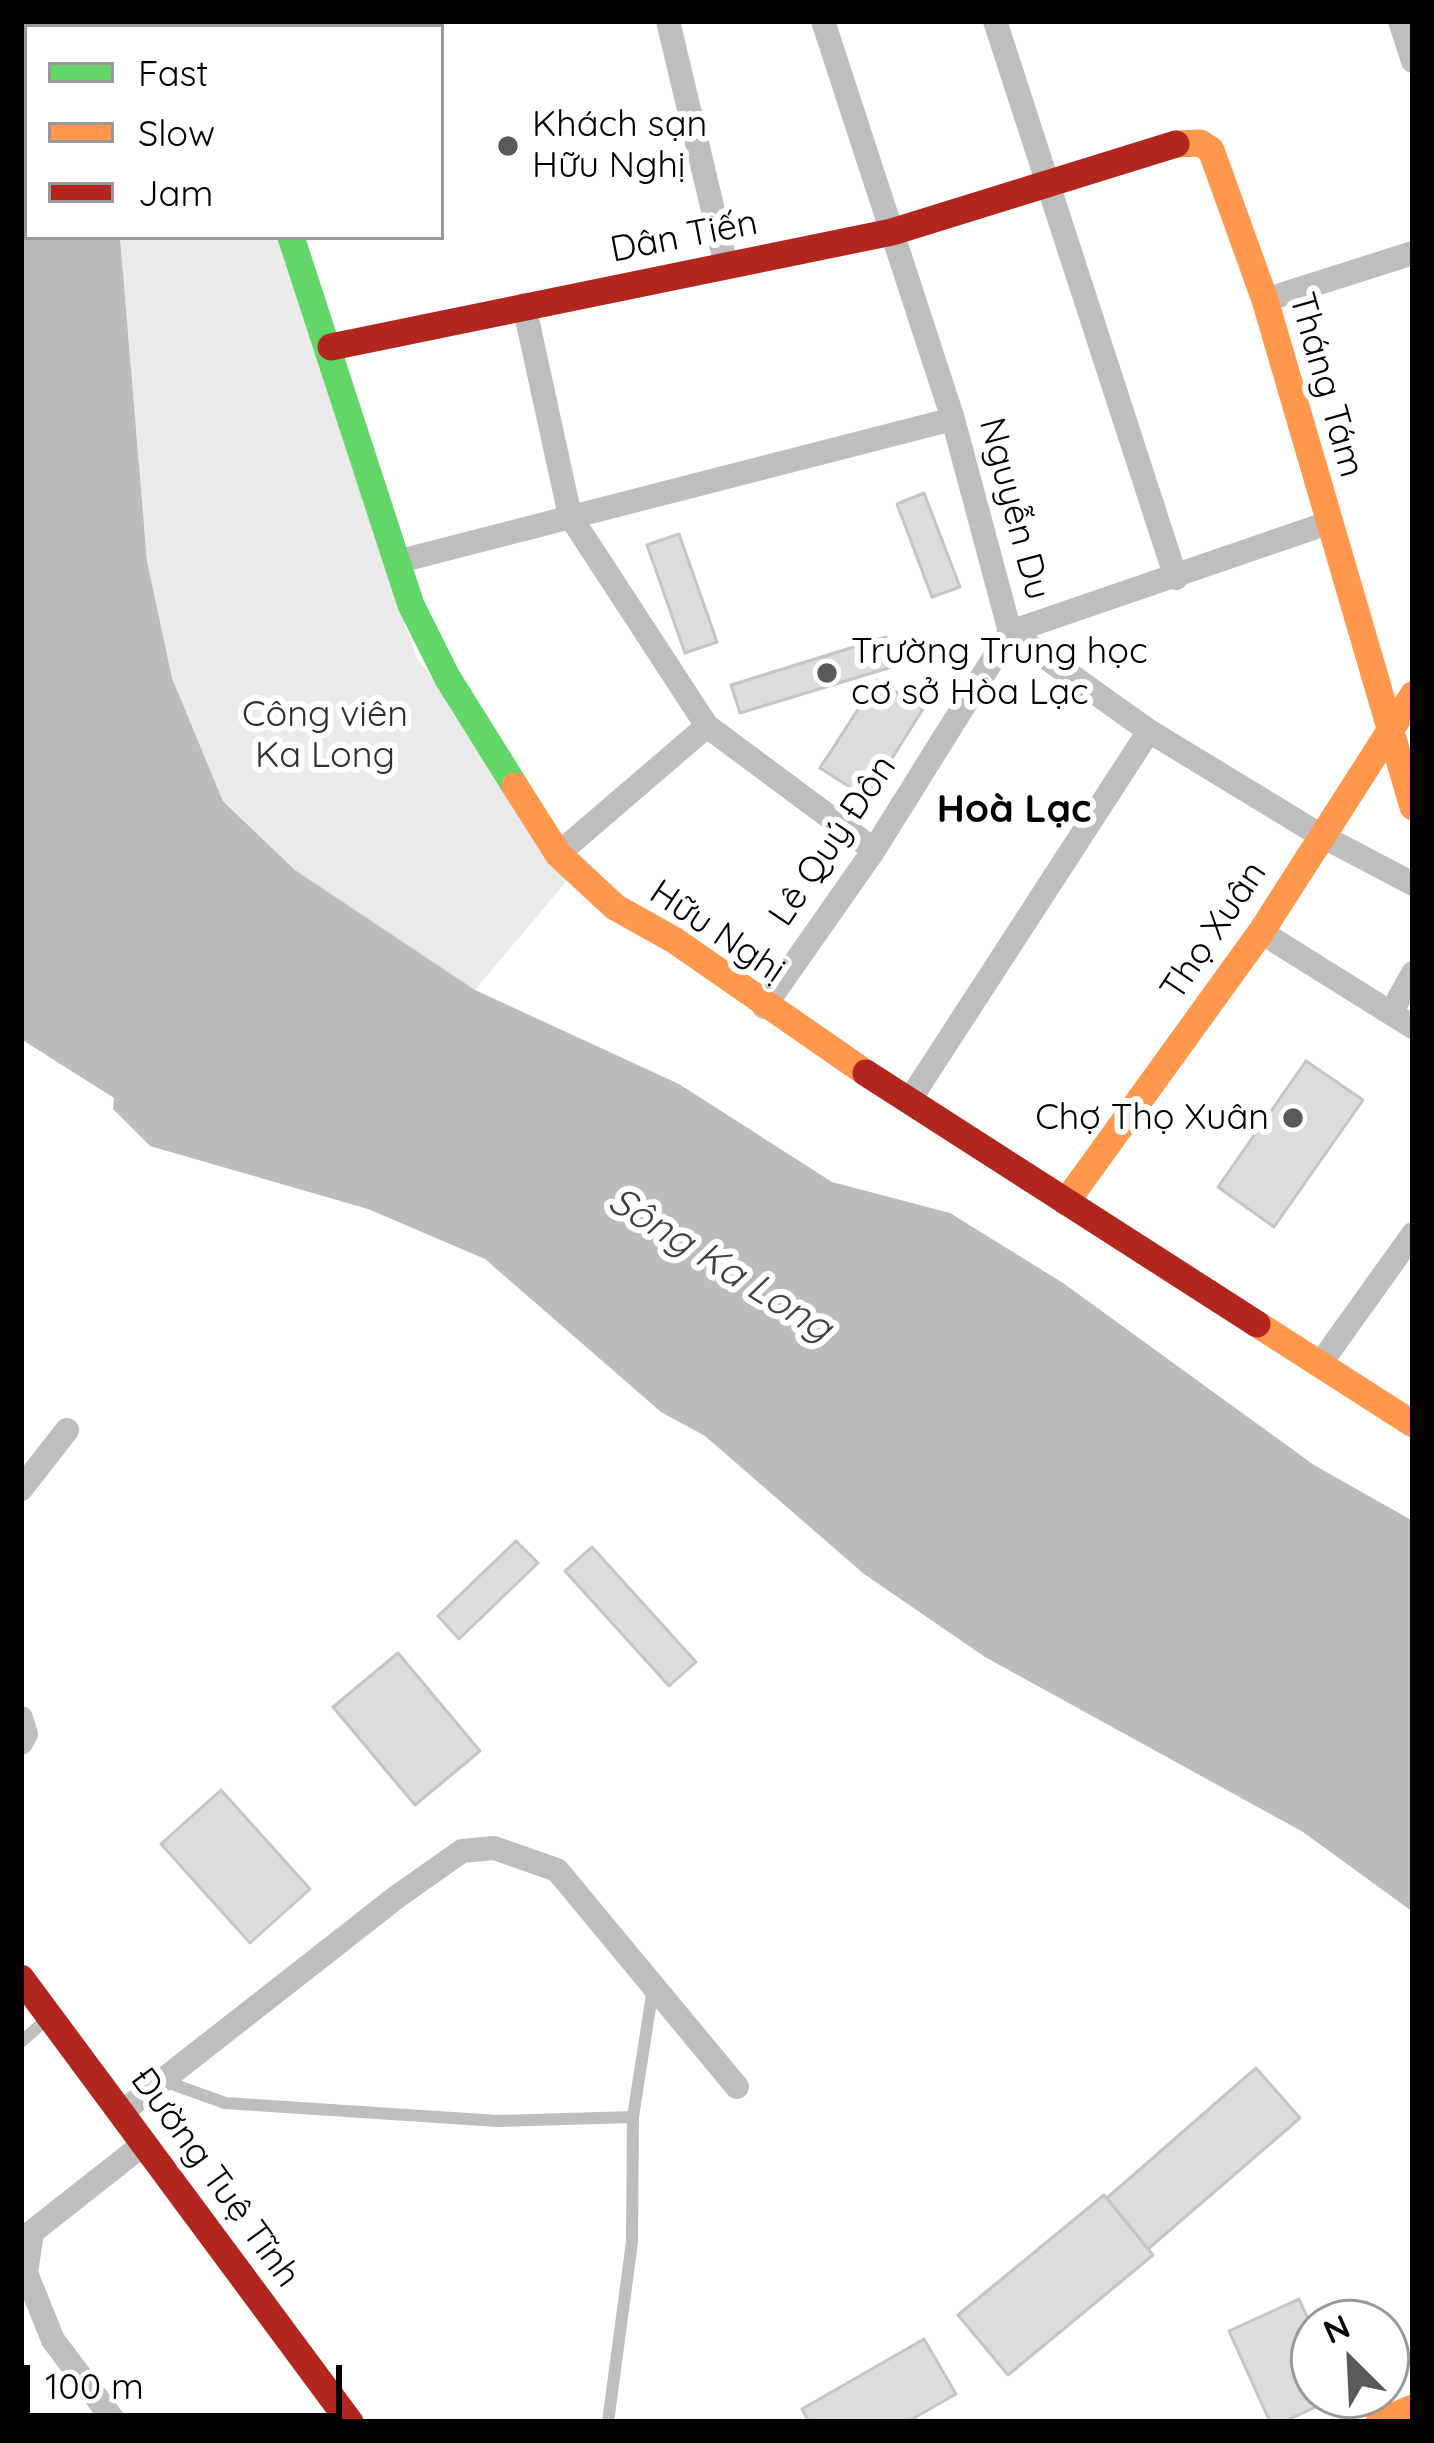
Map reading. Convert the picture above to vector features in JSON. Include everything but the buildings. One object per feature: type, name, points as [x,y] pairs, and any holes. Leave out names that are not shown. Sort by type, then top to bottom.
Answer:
[{"type":"street","points":[[668,21],[726,265]]},
{"type":"street","name":"Nguyễn Du","points":[[823,21],[952,419],[1010,632],[1149,731],[1320,835],[1413,884]]},
{"type":"street","points":[[995,21],[1176,578]]},
{"type":"street","points":[[1400,21],[1413,61]]},
{"type":"street","name":"Tháng Tám","points":[[1048,185],[1182,142],[1200,143],[1211,150],[1265,299],[1413,807]]},
{"type":"street","name":"Dân Tiến","points":[[331,347],[892,232],[1048,185]]},
{"type":"street","name":"Hữu Nghị","points":[[292,240],[331,347],[411,605],[447,677],[558,854],[615,907],[674,940],[764,1007],[1413,1424]]},
{"type":"street","points":[[1265,299],[1413,254]]},
{"type":"street","points":[[524,305],[571,516],[707,726],[874,850]]},
{"type":"street","points":[[396,562],[952,419]]},
{"type":"street","points":[[1010,632],[1328,523]]},
{"type":"street","name":"Lê Quý Đôn","points":[[764,1007],[874,850],[1010,632]]},
{"type":"street","name":"Thọ Xuân","points":[[1066,1202],[1261,932],[1413,695]]},
{"type":"street","points":[[558,854],[707,726]]},
{"type":"street","points":[[910,1101],[1149,731]]},
{"type":"street","points":[[1261,932],[1413,1027]]},
{"type":"street","points":[[1391,1013],[1413,973]]},
{"type":"street","points":[[1320,1364],[1413,1234]]},
{"type":"street","points":[[21,1490],[67,1430]]},
{"type":"street","points":[[21,1718],[26,1733],[21,1743]]},
{"type":"street","points":[[122,2113],[461,1851],[494,1848],[557,1870],[737,2087]]},
{"type":"street","name":"Đường Tuệ Tĩnh","points":[[21,1978],[350,2422]]},
{"type":"street","points":[[115,2422],[53,2341],[26,2273],[32,2232],[145,2143]]},
{"type":"street","points":[[1379,2422],[1413,2408]]},
{"type":"lane","points":[[608,2422],[632,2242],[633,2117],[653,1986]]},
{"type":"lane","points":[[21,2042],[49,2017]]},
{"type":"lane","points":[[163,2081],[226,2103],[498,2121],[633,2117]]},
{"type":"green space","name":"Công viên Ka Long","points":[[120,240],[302,240],[393,593],[417,658],[575,871],[475,990],[295,870],[223,800],[172,678],[147,561]]},
{"type":"water","name":"Sông Ka Long","points":[[21,21],[115,21],[24,24],[24,240],[120,240],[147,561],[172,678],[223,801],[295,870],[475,990],[679,1084],[832,1182],[950,1213],[1063,1283],[1314,1465],[1413,1521],[1413,1912],[1303,1832],[985,1657],[864,1574],[705,1436],[661,1412],[485,1259],[368,1209],[150,1146],[113,1109],[114,1098],[21,1039]]},
{"type":"traffic: fast","points":[[292,240],[411,605],[447,677],[515,786]]},
{"type":"traffic: slow","points":[[1176,144],[1200,143],[1211,150],[1265,300],[1413,807]]},
{"type":"traffic: slow","points":[[1066,1202],[1261,932],[1413,695]]},
{"type":"traffic: slow","points":[[515,786],[558,854],[615,907],[674,940],[866,1073]]},
{"type":"traffic: slow","points":[[1257,1324],[1413,1424]]},
{"type":"traffic: slow","points":[[1379,2422],[1413,2408]]},
{"type":"traffic: jam","points":[[331,347],[892,232],[1176,144]]},
{"type":"traffic: jam","points":[[866,1073],[1257,1324]]},
{"type":"traffic: jam","points":[[21,1978],[350,2422]]},
{"type":"place","name":"Khách sạn Hữu Nghị","points":[[508,146]]},
{"type":"place","name":"Trường Trung học cơ sở Hòa Lạc","points":[[827,673]]},
{"type":"place","name":"Chợ Thọ Xuân","points":[[1293,1118]]},
{"type":"district","name":"Hoà Lạc","points":[[1014,810]]}]
